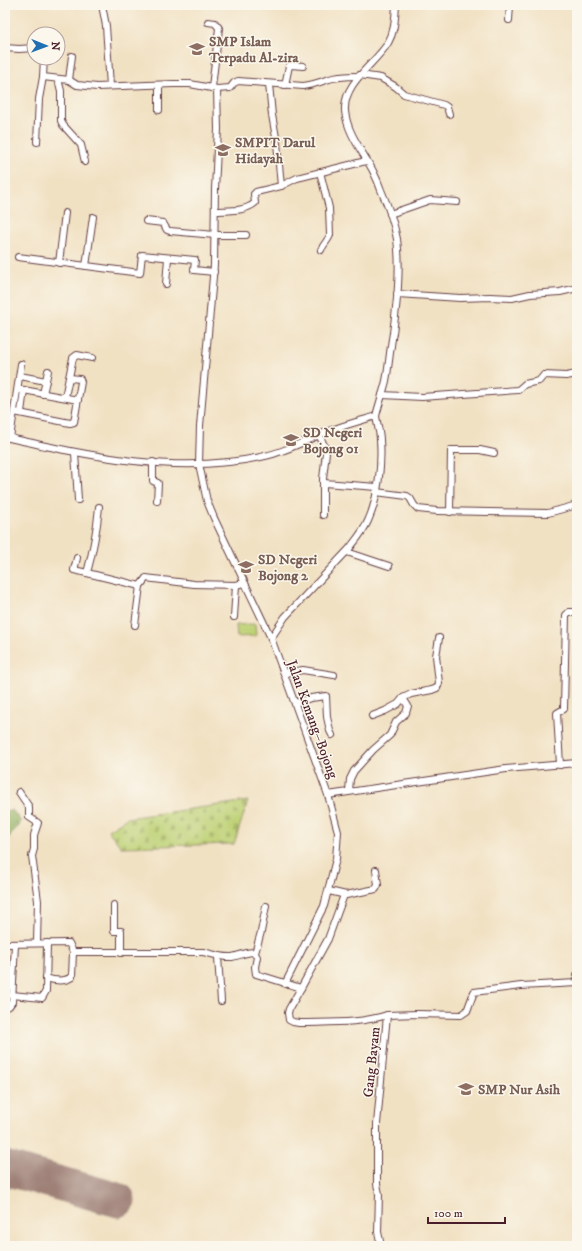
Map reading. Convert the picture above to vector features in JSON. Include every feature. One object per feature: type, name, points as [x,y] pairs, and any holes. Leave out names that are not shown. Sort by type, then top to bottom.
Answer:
[{"type":"street","points":[[102,5],[106,26],[110,86]]},
{"type":"street","points":[[271,638],[285,617],[347,552],[358,538],[368,521],[377,489],[381,450],[376,416],[388,370],[397,294],[397,244],[390,214],[372,170],[350,130],[345,109],[349,92],[359,76],[388,44],[394,29],[396,5]]},
{"type":"street","points":[[509,20],[510,5]]},
{"type":"street","name":"Jalan Kemang–Bojong","points":[[208,22],[215,23],[219,28],[215,88],[218,129],[214,272],[200,426],[199,464],[208,501],[221,533],[271,638],[328,795],[510,768],[577,763]]},
{"type":"street","points":[[5,48],[19,50],[26,49]]},
{"type":"street","points":[[69,80],[72,56]]},
{"type":"street","points":[[37,142],[39,99],[44,77],[44,66]]},
{"type":"street","points":[[285,85],[288,66],[303,66]]},
{"type":"street","points":[[44,77],[69,80],[82,86],[97,87],[190,84],[215,88],[230,88],[234,83],[238,82],[303,86],[314,85],[330,79],[352,76],[382,78],[404,94],[447,107],[449,114]]},
{"type":"street","points":[[58,79],[61,92],[61,121],[81,145],[86,162]]},
{"type":"street","points":[[269,84],[281,186]]},
{"type":"street","points":[[159,85],[159,110]]},
{"type":"street","points":[[215,211],[247,208],[255,203],[255,193],[281,186],[297,178],[366,161]]},
{"type":"street","points":[[320,172],[329,208],[330,235],[329,239],[321,250]]},
{"type":"street","points":[[390,214],[430,200],[457,202]]},
{"type":"street","points":[[59,263],[65,213]]},
{"type":"street","points":[[86,266],[93,217]]},
{"type":"street","points":[[146,221],[163,223],[167,230],[170,231],[215,235],[246,235]]},
{"type":"street","points":[[18,257],[140,273],[142,255],[195,260],[194,270],[214,272]]},
{"type":"street","points":[[166,284],[168,258]]},
{"type":"street","points":[[397,294],[460,298],[512,298],[530,294],[560,292],[577,288]]},
{"type":"street","points":[[66,397],[73,358],[75,356],[92,358]]},
{"type":"street","points":[[21,364],[21,390],[18,412],[8,437],[75,453],[171,464],[213,464],[266,456],[302,444],[319,435],[376,416]]},
{"type":"street","points":[[43,394],[48,371]]},
{"type":"street","points":[[382,395],[422,397],[518,390],[525,384],[538,381],[544,375],[566,376],[577,374]]},
{"type":"street","points":[[20,376],[46,381]]},
{"type":"street","points":[[18,412],[72,423],[74,421],[81,380],[70,378]]},
{"type":"street","points":[[21,390],[78,400]]},
{"type":"street","points":[[319,435],[326,452],[323,515]]},
{"type":"street","points":[[450,512],[451,450],[480,450],[494,452]]},
{"type":"street","points":[[75,453],[78,500]]},
{"type":"street","points":[[153,462],[153,481],[158,483],[157,501]]},
{"type":"street","points":[[324,483],[377,489],[409,497],[416,508],[420,510],[548,514],[577,505]]},
{"type":"street","points":[[87,573],[97,530],[99,507]]},
{"type":"street","points":[[347,552],[389,566]]},
{"type":"street","points":[[77,558],[74,570],[140,586]]},
{"type":"street","points":[[135,625],[140,586],[146,578],[194,584],[244,583]]},
{"type":"street","points":[[234,617],[236,584]]},
{"type":"street","points":[[560,765],[557,713],[564,709],[566,615],[569,612],[577,612]]},
{"type":"street","points":[[372,716],[398,704],[403,698],[411,694],[437,688],[439,683],[436,656],[439,638]]},
{"type":"street","points":[[284,672],[303,670],[334,675]]},
{"type":"street","points":[[295,703],[311,698],[326,696],[327,717],[332,735]]},
{"type":"street","points":[[350,791],[350,779],[354,771],[373,750],[390,735],[396,722],[406,713],[408,706],[403,698]]},
{"type":"street","points":[[19,792],[29,807],[29,817],[38,823],[34,835],[34,849],[32,856],[38,901],[37,943]]},
{"type":"street","points":[[286,984],[324,906],[329,891],[336,859],[338,832],[328,795]]},
{"type":"street","points":[[329,891],[344,895],[378,888],[376,870]]},
{"type":"street","points":[[266,906],[255,953],[257,957],[255,967],[256,974],[301,988],[325,946],[344,895]]},
{"type":"street","points":[[114,905],[114,931],[120,931],[121,953]]},
{"type":"street","points":[[12,995],[42,998],[46,991],[47,943]]},
{"type":"street","points":[[5,944],[69,943],[73,952],[72,977],[64,981],[46,978]]},
{"type":"street","points":[[5,1007],[10,1005],[12,995],[15,944]]},
{"type":"street","points":[[73,952],[203,952],[218,957],[231,957],[251,952],[255,953]]},
{"type":"street","points":[[218,957],[221,1001]]},
{"type":"street","points":[[387,1015],[461,1015],[467,1011],[474,992],[521,986],[577,983],[577,975]]},
{"type":"street","name":"Gang Bayam","points":[[301,988],[288,1013],[289,1020],[293,1022],[358,1022],[373,1020],[387,1015],[377,1124],[376,1176],[379,1194],[378,1232],[381,1246]]},
{"type":"green space","points":[[255,624],[256,636],[237,637],[236,625]]},
{"type":"green space","points":[[248,801],[234,844],[121,847],[108,830],[127,818]]},
{"type":"green space","points":[[12,810],[21,822],[5,842],[5,811]]},
{"type":"runway","points":[[5,1168],[118,1200]]},
{"type":"place","name":"SMP Islam Terpadu Al-zira","points":[[197,49]]},
{"type":"place","name":"SMPIT Darul Hidayah","points":[[223,150]]},
{"type":"place","name":"SD Negeri Bojong 01","points":[[291,440]]},
{"type":"place","name":"SD Negeri Bojong 2","points":[[246,567]]},
{"type":"place","name":"SMP Nur Asih","points":[[466,1089]]}]
